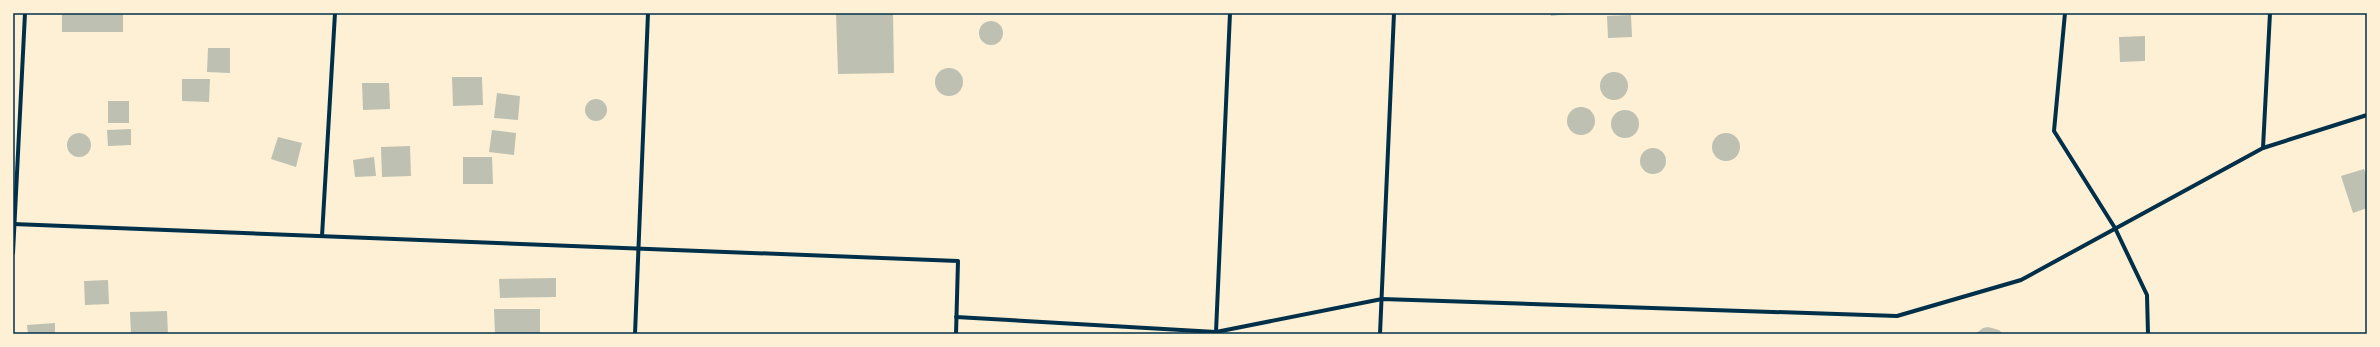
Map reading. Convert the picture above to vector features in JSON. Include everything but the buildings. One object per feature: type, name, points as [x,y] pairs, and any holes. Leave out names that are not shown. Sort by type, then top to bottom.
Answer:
[{"type":"street","points":[[13,253],[25,13]]},
{"type":"street","points":[[322,236],[335,13]]},
{"type":"street","points":[[635,334],[648,13]]},
{"type":"street","points":[[1216,332],[1230,13]]},
{"type":"street","points":[[1380,334],[1394,13]]},
{"type":"street","points":[[2065,13],[2054,131],[2115,228],[2147,295],[2148,334]]},
{"type":"street","points":[[2263,148],[2270,13]]},
{"type":"street","points":[[956,317],[1216,332],[1382,299],[1897,316],[2021,280],[2263,148],[2367,115]]},
{"type":"street","points":[[14,224],[958,261],[956,334]]}]
